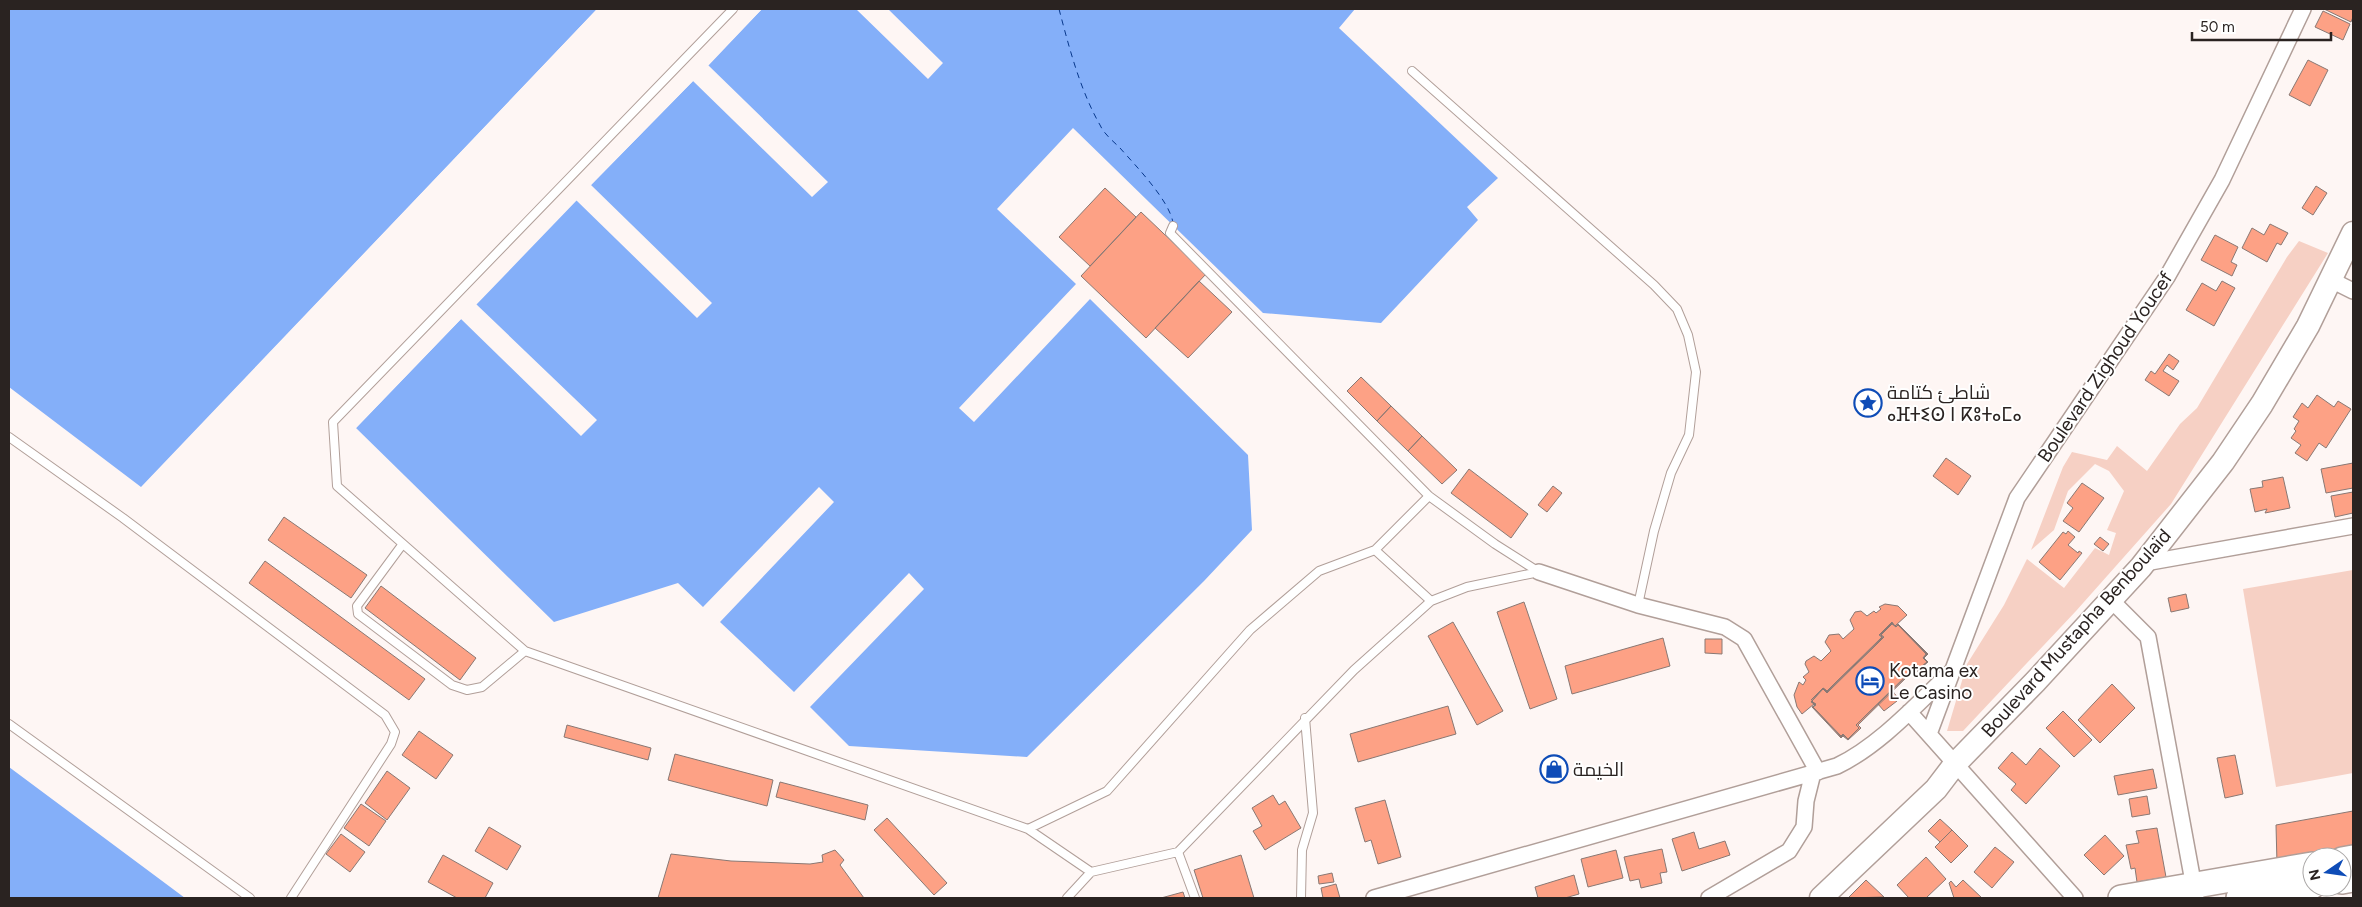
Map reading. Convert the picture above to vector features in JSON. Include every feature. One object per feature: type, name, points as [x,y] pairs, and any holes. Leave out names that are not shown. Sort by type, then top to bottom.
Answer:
[{"type":"main road","name":"Boulevard Mustapha Benboulaïd","points":[[1821,898],[1936,789],[1956,764],[2145,563],[2223,462],[2262,404],[2300,340],[2353,233]]},
{"type":"main road","points":[[2121,898],[2195,892],[2302,867]]},
{"type":"main road","points":[[2239,898],[2302,888]]},
{"type":"street","name":"Boulevard Zighoud Youcef","points":[[1929,734],[2017,498],[2167,276],[2222,180],[2303,9]]},
{"type":"street","points":[[2331,280],[2353,291]]},
{"type":"street","points":[[2145,563],[2353,526]]},
{"type":"street","points":[[1540,572],[1638,605],[1724,627],[1744,638],[1815,772],[1804,828],[1789,851],[1709,898]]},
{"type":"street","points":[[2111,600],[2148,637],[2195,892]]},
{"type":"street","points":[[1374,898],[1815,772],[1853,759],[1909,712],[1954,669]]},
{"type":"street","points":[[1909,712],[2075,898]]},
{"type":"lane","points":[[733,9],[333,422],[337,486],[525,651],[1028,829],[1091,872]]},
{"type":"lane","points":[[1412,71],[1654,286],[1677,309],[1688,334],[1696,372],[1689,435],[1671,473],[1654,531],[1638,605]]},
{"type":"lane","points":[[1173,226],[1170,233],[1429,496],[1495,544],[1540,572]]},
{"type":"lane","points":[[9,437],[123,518],[385,715],[395,732],[391,744],[291,898]]},
{"type":"lane","points":[[1028,829],[1106,791],[1250,630],[1319,571],[1375,550],[1429,496]]},
{"type":"lane","points":[[402,545],[357,606],[358,614],[452,685],[467,690],[482,687],[525,651]]},
{"type":"lane","points":[[1375,550],[1431,600]]},
{"type":"lane","points":[[1067,898],[1091,872],[1178,852],[1305,718],[1354,670],[1431,600],[1467,588],[1540,572]]},
{"type":"lane","points":[[1301,898],[1302,850],[1313,813],[1305,718]]},
{"type":"lane","points":[[9,724],[250,898]]},
{"type":"lane","points":[[1178,852],[1195,898]]},
{"type":"shaded area","points":[[2299,241],[2328,253],[2171,504],[2076,611],[1963,731],[1947,731],[1967,664],[2004,605],[2027,559],[2064,588],[2095,548],[2109,555],[2116,533],[2107,530],[2124,491],[2109,471],[2095,464],[2068,491],[2054,530],[2031,550],[2063,467],[2072,452],[2107,460],[2117,446],[2147,471],[2180,424],[2197,408],[2287,257]]},
{"type":"shaded area","points":[[2353,570],[2353,773],[2276,787],[2243,589]]},
{"type":"water","points":[[9,9],[597,9],[141,487],[9,387]]},
{"type":"water","points":[[762,9],[856,9],[928,79],[943,63],[888,9],[1355,9],[1339,28],[1498,178],[1467,207],[1478,220],[1381,323],[1263,313],[1073,128],[997,209],[1076,284],[959,408],[974,422],[1090,299],[1248,455],[1252,530],[1204,581],[1027,757],[849,746],[810,707],[924,589],[909,573],[794,692],[720,622],[834,502],[819,487],[703,607],[678,583],[554,622],[356,428],[461,319],[581,436],[597,420],[476,304],[576,200],[697,318],[712,303],[591,185],[693,81],[812,197],[828,182],[708,65]]},
{"type":"water","points":[[9,767],[185,898],[9,898]]},
{"type":"pier","points":[[599,9],[143,489],[140,489]]},
{"type":"pier","points":[[759,9],[762,9],[707,67],[707,64]]},
{"type":"pier","points":[[691,79],[695,79],[589,187],[589,183]]},
{"type":"pier","points":[[575,199],[578,199],[475,306],[474,302]]},
{"type":"pier","points":[[459,317],[463,317],[356,428],[354,427]]},
{"type":"building","points":[[2324,9],[2353,9],[2353,17],[2351,22]]},
{"type":"building","points":[[2323,11],[2350,24],[2343,40],[2315,27]]},
{"type":"building","points":[[2308,60],[2328,70],[2310,106],[2289,95]]},
{"type":"building","points":[[2316,186],[2327,193],[2313,215],[2302,208]]},
{"type":"building","points":[[1105,188],[1136,217],[1090,266],[1059,237]]},
{"type":"building","points":[[1141,212],[1206,274],[1146,338],[1081,276]]},
{"type":"building","points":[[2270,224],[2288,233],[2281,245],[2277,243],[2267,262],[2242,248],[2252,228],[2264,235]]},
{"type":"building","points":[[2215,235],[2238,247],[2231,262],[2237,265],[2232,276],[2201,260]]},
{"type":"building","points":[[1199,281],[1232,312],[1188,358],[1155,328]]},
{"type":"building","points":[[2222,281],[2235,288],[2214,326],[2186,310],[2202,283],[2216,291]]},
{"type":"building","points":[[2169,354],[2179,361],[2173,370],[2167,365],[2163,371],[2179,381],[2169,396],[2145,380],[2151,371],[2155,374]]},
{"type":"building","points":[[1361,377],[1391,406],[1377,421],[1347,391]]},
{"type":"building","points":[[2317,395],[2334,407],[2338,401],[2351,409],[2326,448],[2319,443],[2307,461],[2295,453],[2301,445],[2291,438],[2296,431],[2294,429],[2299,421],[2293,417],[2302,403],[2308,408]]},
{"type":"building","points":[[1391,406],[1422,436],[1408,451],[1377,421]]},
{"type":"building","points":[[1422,436],[1457,470],[1442,484],[1408,451]]},
{"type":"building","points":[[1946,458],[1971,476],[1958,495],[1933,476]]},
{"type":"building","points":[[2353,463],[2353,488],[2326,493],[2321,469]]},
{"type":"building","points":[[1469,469],[1528,514],[1511,538],[1451,493]]},
{"type":"building","points":[[2283,477],[2290,508],[2265,513],[2267,509],[2255,512],[2250,489],[2263,487],[2262,481]]},
{"type":"building","points":[[2082,483],[2104,498],[2079,532],[2063,521],[2073,508],[2067,503]]},
{"type":"building","points":[[1553,486],[1562,493],[1547,512],[1538,505]]},
{"type":"building","points":[[2353,492],[2353,513],[2335,517],[2331,496]]},
{"type":"building","points":[[284,517],[367,575],[351,598],[268,540]]},
{"type":"building","points":[[2068,531],[2075,537],[2068,545],[2078,553],[2079,551],[2082,553],[2060,580],[2039,562],[2063,532],[2066,534]]},
{"type":"building","points":[[2100,537],[2109,544],[2103,551],[2094,544]]},
{"type":"building","points":[[265,561],[425,679],[409,700],[249,583]]},
{"type":"building","points":[[381,586],[476,658],[460,680],[365,608]]},
{"type":"building","points":[[2186,594],[2189,608],[2171,612],[2168,598]]},
{"type":"building","points":[[1524,602],[1557,699],[1530,709],[1497,612]]},
{"type":"building","points":[[1885,604],[1898,606],[1907,615],[1895,626],[1892,622],[1879,635],[1882,637],[1827,691],[1823,688],[1811,702],[1814,704],[1802,714],[1797,707],[1794,695],[1799,682],[1803,685],[1806,680],[1803,677],[1809,672],[1805,664],[1806,661],[1814,656],[1821,661],[1831,651],[1825,642],[1829,635],[1839,634],[1843,639],[1854,629],[1850,620],[1855,612],[1861,611],[1867,616],[1874,611],[1876,613],[1881,609],[1879,607]]},
{"type":"building","points":[[1453,622],[1503,711],[1477,725],[1428,636]]},
{"type":"building","points":[[1892,623],[1881,634],[1883,638],[1827,692],[1823,688],[1827,691],[1882,638],[1880,634]]},
{"type":"building","name":"Kotama ex Le Casino","points":[[1892,624],[1896,627],[1898,625],[1926,654],[1923,658],[1927,662],[1916,672],[1913,669],[1856,725],[1859,728],[1848,739],[1843,734],[1841,736],[1813,707],[1816,705],[1812,701],[1823,689],[1827,693],[1884,637],[1881,635]]},
{"type":"building","points":[[1898,624],[1928,654],[1924,658],[1928,662],[1915,673],[1913,671],[1858,725],[1861,728],[1848,740],[1843,736],[1841,738],[1812,707],[1815,705],[1813,707],[1841,737],[1843,735],[1848,739],[1859,728],[1856,725],[1913,670],[1915,672],[1927,662],[1923,658],[1927,654],[1898,625],[1895,626]]},
{"type":"building","points":[[1663,638],[1670,666],[1572,694],[1565,666]]},
{"type":"building","points":[[1705,639],[1722,639],[1722,654],[1705,653]]},
{"type":"building","points":[[2112,684],[2135,708],[2100,743],[2078,720]]},
{"type":"building","points":[[1892,690],[1897,697],[1897,701],[1884,711],[1878,704]]},
{"type":"building","points":[[1448,706],[1456,734],[1358,762],[1350,734]]},
{"type":"building","points":[[2063,711],[2092,740],[2074,757],[2046,728]]},
{"type":"building","points":[[567,725],[651,748],[648,760],[564,737]]},
{"type":"building","points":[[419,731],[453,755],[436,779],[402,755]]},
{"type":"building","points":[[2040,748],[2060,766],[2026,804],[2011,790],[2016,784],[1998,768],[2012,752],[2026,765]]},
{"type":"building","points":[[675,754],[773,780],[767,806],[668,780]]},
{"type":"building","points":[[2235,755],[2243,794],[2225,798],[2217,758]]},
{"type":"building","points":[[2153,769],[2157,788],[2118,795],[2114,776]]},
{"type":"building","points":[[387,771],[410,788],[387,820],[365,803]]},
{"type":"building","points":[[780,782],[868,805],[865,820],[776,797]]},
{"type":"building","points":[[1273,795],[1279,805],[1285,801],[1301,828],[1265,850],[1253,831],[1262,826],[1252,808]]},
{"type":"building","points":[[2147,796],[2150,814],[2132,817],[2129,799]]},
{"type":"building","points":[[1385,800],[1401,857],[1378,864],[1371,840],[1365,842],[1355,808]]},
{"type":"building","points":[[361,804],[386,821],[369,846],[344,828]]},
{"type":"building","points":[[2353,811],[2353,850],[2352,847],[2302,847],[2302,859],[2277,864],[2276,825]]},
{"type":"building","points":[[887,818],[947,883],[934,895],[874,830]]},
{"type":"building","points":[[1940,819],[1952,830],[1940,842],[1928,831]]},
{"type":"building","points":[[489,827],[521,846],[507,870],[475,851]]},
{"type":"building","points":[[2157,828],[2166,877],[2137,882],[2135,868],[2131,869],[2126,845],[2139,843],[2136,831]]},
{"type":"building","points":[[1952,830],[1968,846],[1951,863],[1935,847]]},
{"type":"building","points":[[1694,832],[1699,849],[1725,841],[1730,855],[1682,871],[1672,839]]},
{"type":"building","points":[[341,834],[365,852],[350,872],[326,854]]},
{"type":"building","points":[[2105,835],[2124,856],[2104,875],[2084,855]]},
{"type":"building","points":[[1995,847],[2014,862],[1992,888],[1974,872]]},
{"type":"building","points":[[1662,849],[1667,872],[1660,873],[1662,883],[1641,888],[1639,879],[1630,881],[1624,857]]},
{"type":"building","points":[[835,850],[844,860],[840,865],[864,898],[658,898],[671,854],[731,861],[810,864],[823,862],[822,855]]},
{"type":"building","points":[[1616,850],[1623,878],[1588,887],[1581,859]]},
{"type":"building","points":[[443,855],[493,883],[485,898],[457,898],[428,882]]},
{"type":"building","points":[[1241,855],[1254,898],[1203,898],[1194,870]]},
{"type":"building","points":[[1926,857],[1946,879],[1926,898],[1909,898],[1897,885]]},
{"type":"building","points":[[1332,873],[1334,882],[1319,884],[1318,876]]},
{"type":"building","points":[[1574,875],[1579,894],[1565,898],[1538,898],[1535,887]]},
{"type":"building","points":[[1866,880],[1884,897],[1848,898]]},
{"type":"building","points":[[1963,880],[1982,898],[1954,898],[1949,883],[1951,881],[1956,887]]},
{"type":"building","points":[[1336,884],[1340,898],[1323,898],[1321,888]]},
{"type":"building","points":[[1183,892],[1185,898],[1161,898]]},
{"type":"ferry route","points":[[1059,9],[1071,53],[1093,112],[1106,134],[1159,194],[1166,204],[1173,223]]},
{"type":"place","name":"شاطئ كتامة ⴰⴼⵜⵉⵙ ⵏ ⴽⵓⵜⴰⵎⴰ","points":[[1868,403]]},
{"type":"place","name":"Kotama ex Le Casino","points":[[1870,681]]},
{"type":"place","name":"الخيمة","points":[[1554,769]]}]
